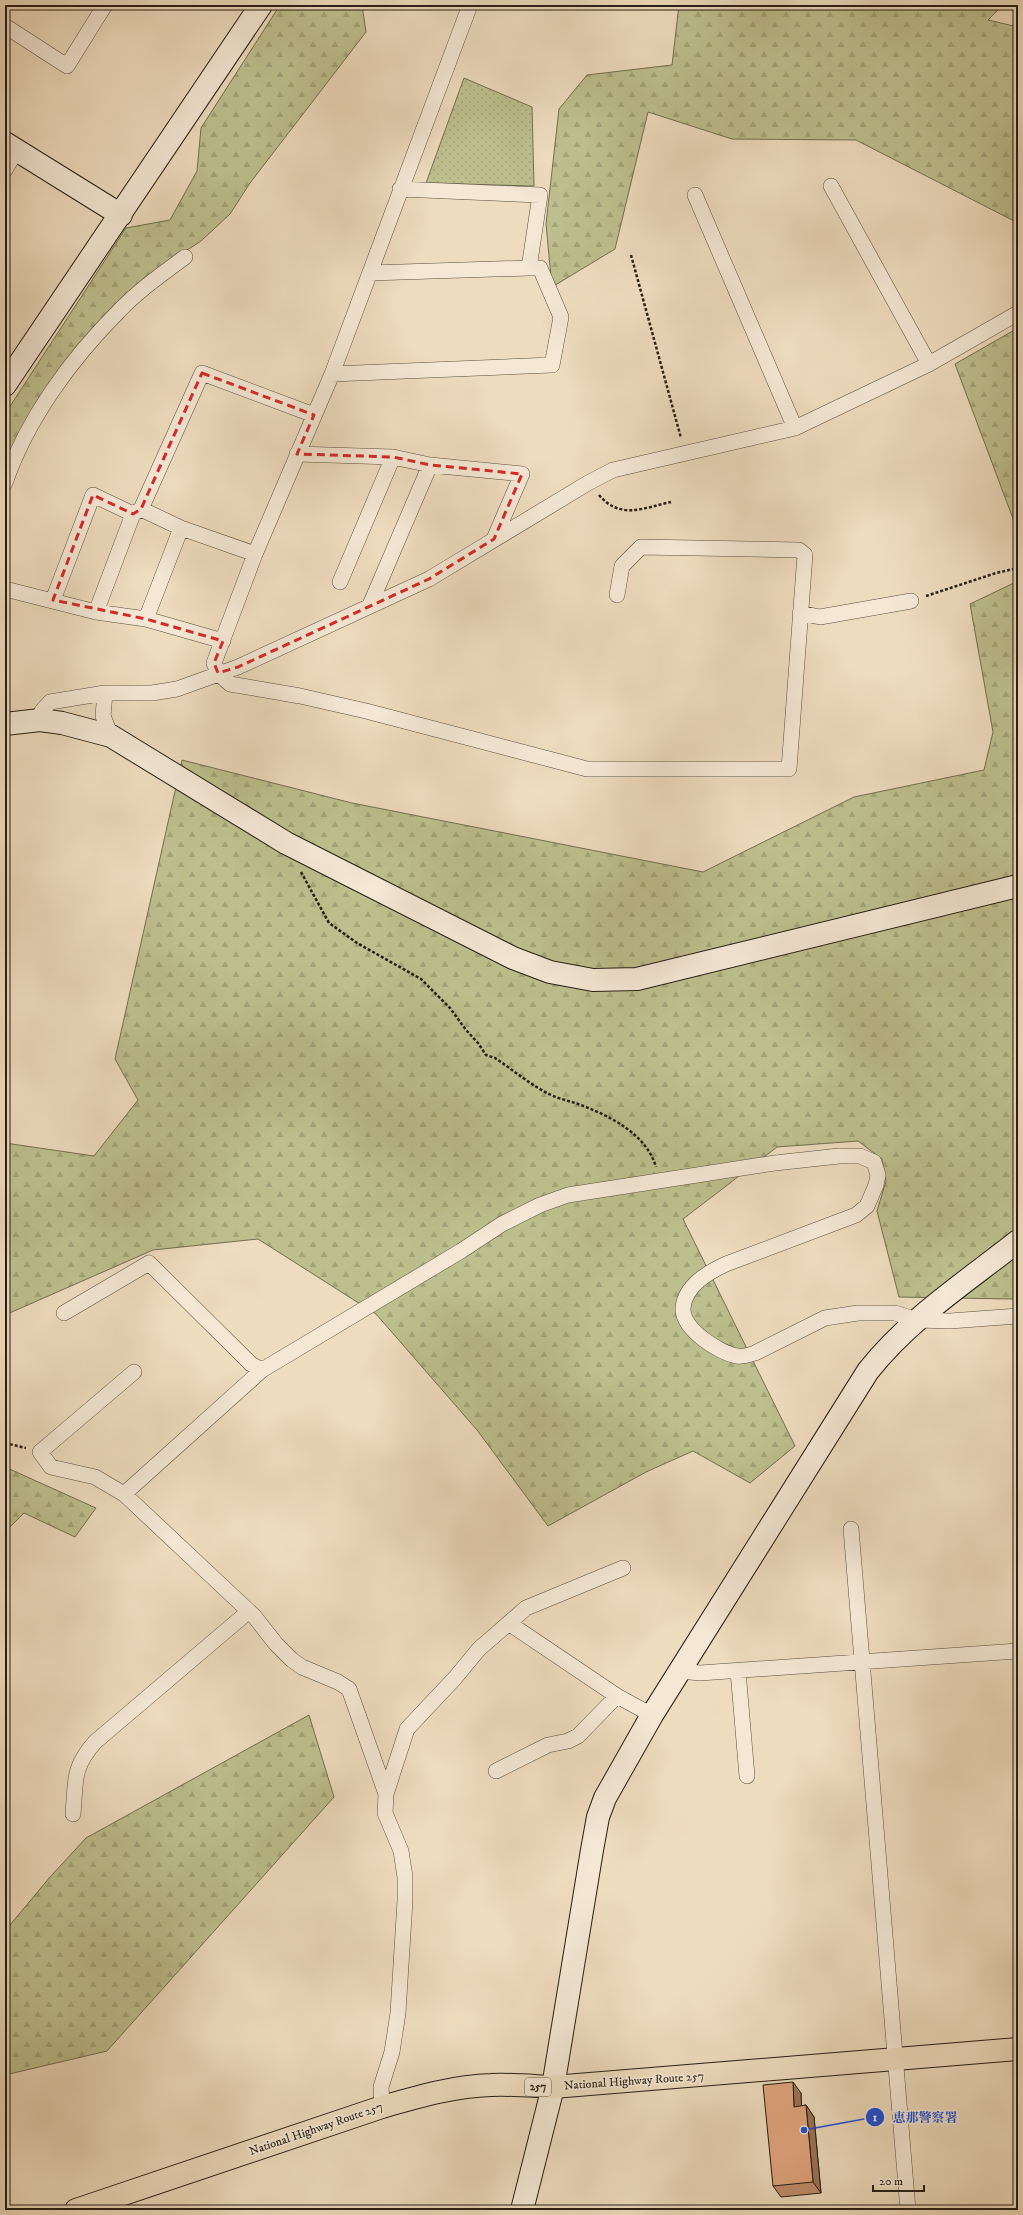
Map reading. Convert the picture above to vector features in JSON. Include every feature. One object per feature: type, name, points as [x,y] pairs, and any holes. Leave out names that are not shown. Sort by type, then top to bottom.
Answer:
[{"type":"highway","name":"National Highway Route 257","points":[[76,2210],[382,2107],[411,2098],[471,2086],[492,2085],[553,2087],[895,2061],[1018,2049]]},
{"type":"street","points":[[5,26],[67,66],[105,5]]},
{"type":"street","points":[[5,385],[121,215],[261,5]]},
{"type":"street","points":[[470,5],[332,374],[255,554],[214,663],[218,673],[230,684],[300,696],[366,711],[587,769],[789,769],[800,613],[806,555],[800,550],[641,547],[622,566],[617,595]]},
{"type":"street","points":[[5,170],[11,147],[121,215]]},
{"type":"street","points":[[831,186],[929,364]]},
{"type":"street","points":[[400,190],[540,194],[529,268]]},
{"type":"street","points":[[695,196],[795,428]]},
{"type":"street","points":[[5,483],[18,448],[54,389],[75,360],[119,311],[149,283],[185,257]]},
{"type":"street","points":[[332,374],[552,365],[561,316],[540,268],[370,273]]},
{"type":"street","points":[[40,720],[42,711],[50,702],[105,693],[152,693],[177,690],[218,673],[238,667],[429,579],[588,483],[613,470],[795,428],[929,364],[1018,313]]},
{"type":"street","points":[[96,612],[137,511],[202,373],[314,415]]},
{"type":"street","points":[[297,454],[393,457],[430,465],[522,474],[494,539]]},
{"type":"street","points":[[340,582],[393,457]]},
{"type":"street","points":[[370,605],[430,465]]},
{"type":"street","points":[[53,600],[93,495],[255,554]]},
{"type":"street","points":[[146,619],[181,528]]},
{"type":"street","points":[[5,589],[96,612],[146,619],[223,641]]},
{"type":"street","points":[[800,613],[820,617],[910,601]]},
{"type":"street","points":[[105,693],[103,716],[111,736]]},
{"type":"street","points":[[5,724],[40,720],[62,723],[111,736],[286,843],[513,958],[550,972],[593,980],[637,979],[1018,886]]},
{"type":"street","points":[[124,1494],[262,1370],[461,1251],[502,1224],[540,1205],[568,1196],[775,1163],[850,1155],[870,1159],[877,1168],[876,1185],[867,1206],[856,1215],[726,1264],[712,1271],[690,1289],[683,1308],[685,1317],[701,1337],[720,1350],[738,1356],[755,1353],[825,1318],[858,1313],[895,1313],[917,1320],[973,1321],[1018,1316]]},
{"type":"street","points":[[522,2210],[553,2087],[598,1817],[605,1798],[652,1715],[857,1387],[879,1357],[917,1320],[1018,1241]]},
{"type":"street","points":[[64,1313],[149,1263],[251,1364],[262,1370]]},
{"type":"street","points":[[134,1372],[40,1452],[52,1467],[96,1477],[124,1494],[248,1612],[292,1660],[302,1667],[338,1682],[349,1689],[355,1701],[386,1794]]},
{"type":"street","points":[[851,1529],[908,2210]]},
{"type":"street","points":[[382,2107],[381,2087],[392,2052],[398,2013],[405,1901],[405,1877],[401,1851],[386,1813],[386,1794],[407,1730],[455,1678],[479,1649],[510,1624],[526,1608],[623,1568]]},
{"type":"street","points":[[73,1814],[76,1774],[83,1756],[95,1742],[248,1612]]},
{"type":"street","points":[[510,1624],[616,1696],[652,1715]]},
{"type":"street","points":[[680,1671],[700,1673],[738,1671],[1018,1651]]},
{"type":"street","points":[[738,1671],[747,1776]]},
{"type":"street","points":[[496,1771],[548,1745],[568,1741],[578,1736],[616,1696]]},
{"type":"path","points":[[631,255],[685,453]]},
{"type":"path","points":[[588,483],[607,505],[618,510],[624,511],[671,502]]},
{"type":"path","points":[[910,601],[996,573],[1018,568]]},
{"type":"path","points":[[286,843],[329,923],[357,943],[421,979],[450,1008],[466,1030],[478,1042],[486,1055],[495,1058],[551,1095],[598,1112],[630,1131],[640,1140],[654,1158],[659,1181]]},
{"type":"path","points":[[5,1443],[40,1452]]},
{"type":"highlighted area","points":[[202,373],[314,415],[297,454],[393,457],[430,465],[522,474],[494,539],[429,579],[238,667],[218,673],[214,663],[223,641],[146,619],[53,600],[93,495],[133,514],[141,509]]},
{"type":"green space","points":[[280,5],[362,5],[366,32],[250,183],[230,214],[201,241],[144,278],[85,340],[5,468],[5,414],[126,228],[170,220],[197,171],[201,128]]},
{"type":"green space","points":[[679,5],[1003,5],[988,20],[1018,27],[1018,223],[856,140],[732,139],[648,112],[615,249],[552,287],[546,224],[559,109],[587,75],[672,65]]},
{"type":"green space","points":[[464,78],[532,107],[534,186],[426,183]]},
{"type":"green space","points":[[1018,328],[1018,532],[955,364]]},
{"type":"green space","points":[[1018,581],[1018,1301],[1012,1299],[899,1297],[877,1211],[886,1181],[882,1159],[858,1141],[777,1147],[683,1219],[795,1446],[750,1483],[693,1451],[646,1472],[548,1526],[477,1430],[376,1314],[258,1239],[153,1250],[5,1315],[5,1143],[94,1156],[138,1100],[115,1059],[182,760],[352,803],[703,872],[854,797],[984,770],[993,732],[970,604]]},
{"type":"green space","points":[[5,1467],[96,1508],[75,1537],[24,1513],[5,1532]]},
{"type":"green space","points":[[309,1715],[334,1797],[107,2051],[5,2075],[5,1931],[50,1877],[86,1838]]},
{"type":"building","points":[[793,2082],[794,2107],[806,2105],[813,2182],[773,2186],[763,2085]]},
{"type":"place","name":"恵那警察署","points":[[804,2130]]}]
